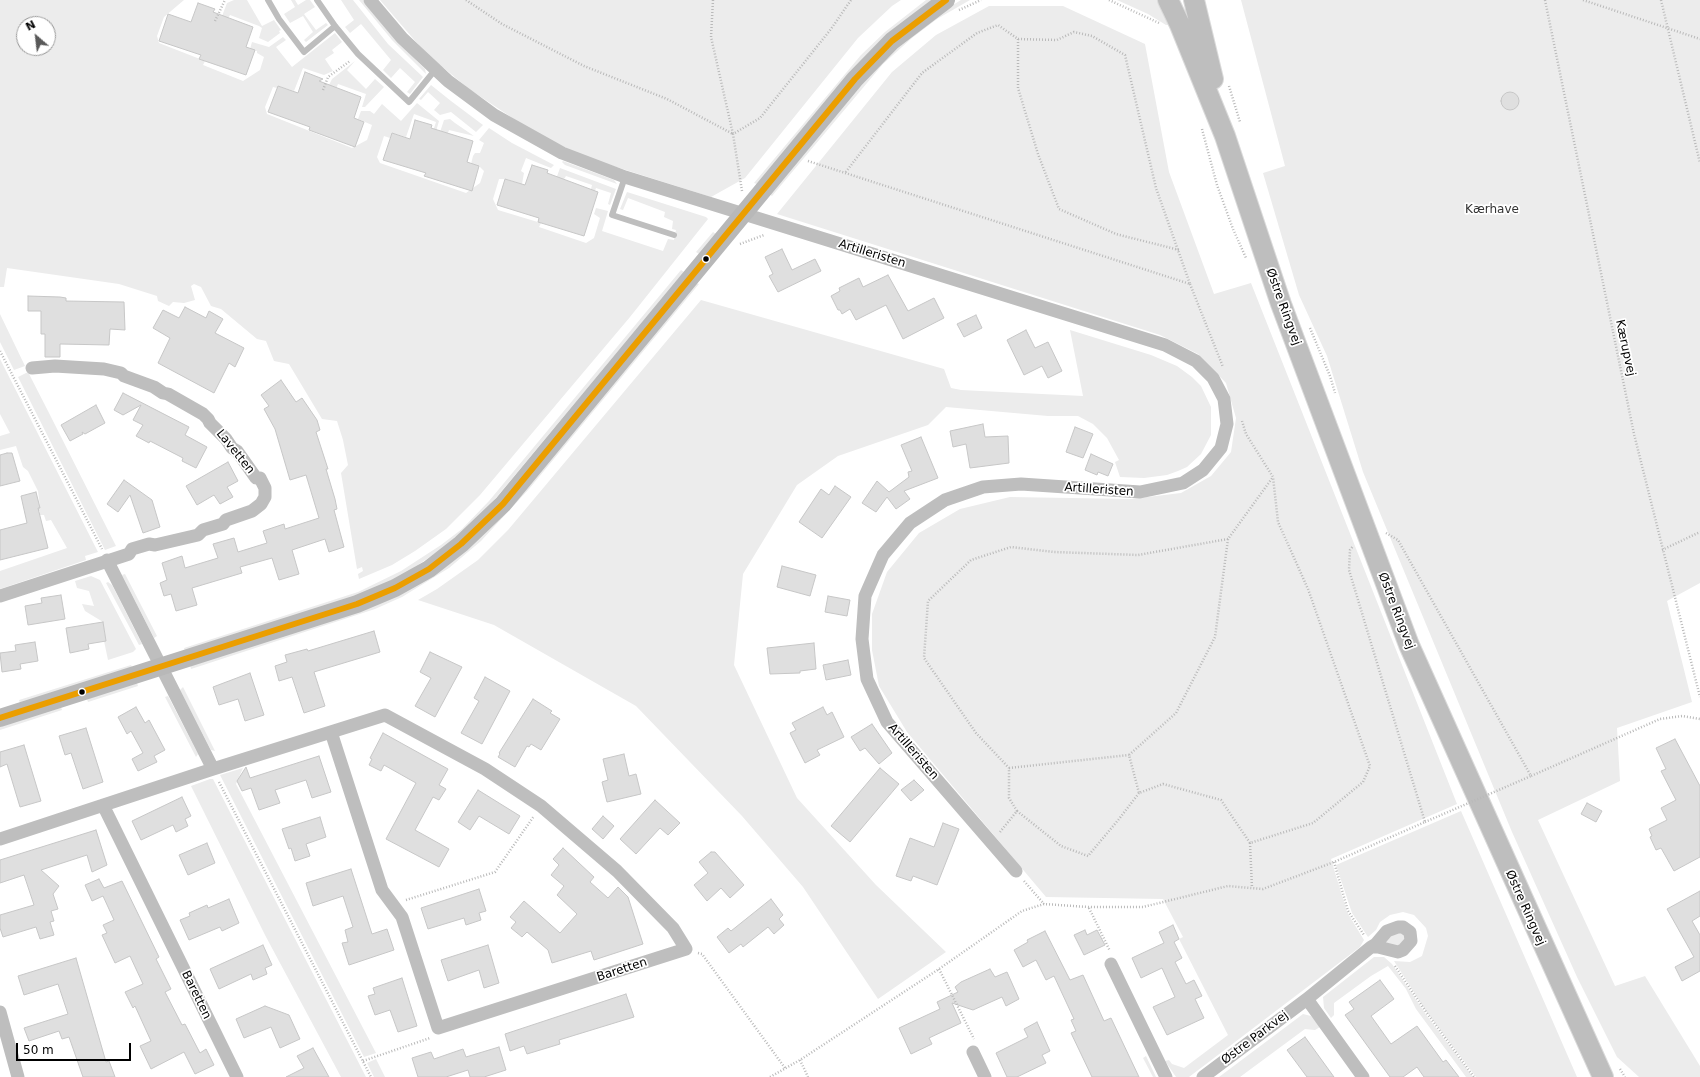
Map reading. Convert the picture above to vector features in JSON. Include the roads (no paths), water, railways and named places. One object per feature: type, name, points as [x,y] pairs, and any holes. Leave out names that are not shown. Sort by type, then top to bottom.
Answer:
[{"type":"main road","name":"Østre Ringvej","points":[[1168,0],[1180,25],[1225,136],[1281,304],[1409,645],[1519,894],[1606,1072]]},
{"type":"main road","name":"Østre Ringvej","points":[[1194,0],[1225,136]]},
{"type":"street","name":"Artilleristen","points":[[370,0],[402,38],[435,70],[478,104],[526,135],[573,158],[624,177],[744,205],[1165,345],[1196,362],[1213,378],[1224,399],[1227,424],[1221,448],[1203,470],[1183,483],[1140,492],[1021,484],[983,487],[945,500],[910,524],[883,555],[865,596],[862,639],[867,679],[887,722],[1016,871]]},
{"type":"street","points":[[0,718],[364,601],[395,588],[428,569],[461,544],[503,504],[744,205],[801,161],[855,79],[892,41],[923,15],[951,6]]},
{"type":"street","name":"Lavetten","points":[[0,596],[129,554],[132,550],[149,544],[155,545],[198,535],[203,530],[223,524],[226,520],[252,511],[262,504],[265,497],[265,488],[260,478],[256,478],[241,455],[232,448],[208,419],[168,394],[124,376],[121,373],[104,369],[55,366],[32,368]]},
{"type":"street","points":[[107,560],[212,769]]},
{"type":"street","name":"Baretten","points":[[385,715],[485,769],[541,806],[618,870],[673,928],[686,949],[438,1028],[402,917],[382,890],[331,732],[385,715]]},
{"type":"street","points":[[0,839],[212,769],[331,732]]},
{"type":"street","name":"Baretten","points":[[103,805],[236,1077]]},
{"type":"street","name":"Østre Parkvej","points":[[1203,1077],[1372,947]]},
{"type":"street","points":[[1111,964],[1166,1077]]},
{"type":"street","points":[[1307,998],[1363,1077]]},
{"type":"street","points":[[0,1012],[18,1077]]},
{"type":"street","points":[[973,1052],[985,1077]]},
{"type":"lane","points":[[268,0],[279,19],[304,52],[335,26]]},
{"type":"lane","points":[[317,0],[335,26],[358,54],[409,102],[435,70]]},
{"type":"lane","points":[[624,177],[612,215],[674,235]]},
{"type":"park label","name":"Kærhave","points":[[1492,210]]}]
